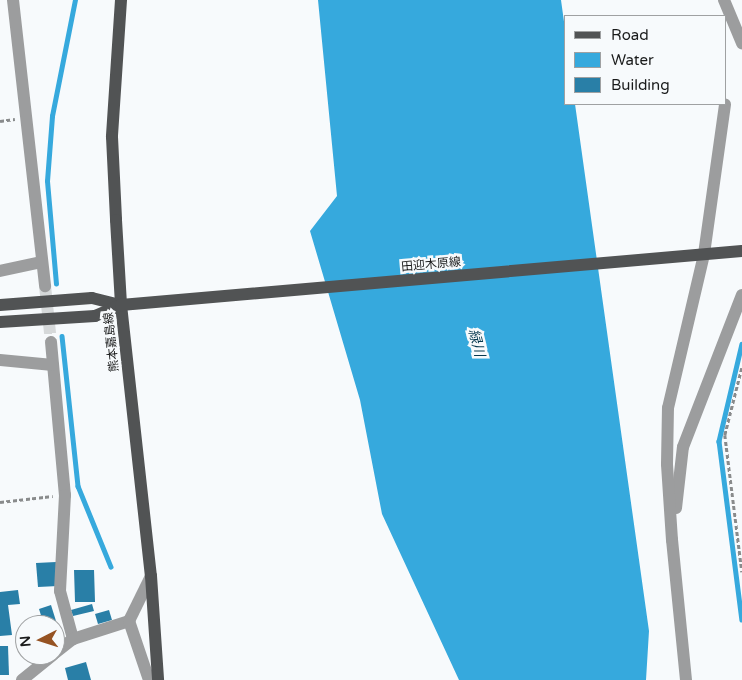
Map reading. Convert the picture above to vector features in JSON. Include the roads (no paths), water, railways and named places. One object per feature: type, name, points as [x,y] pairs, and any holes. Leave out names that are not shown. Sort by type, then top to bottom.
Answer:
[{"type":"main road","name":"熊本嘉島線","points":[[121,0],[112,137],[121,305],[151,576],[158,680]]},
{"type":"main road","name":"田迎木原線","points":[[0,322],[95,316],[121,305],[742,251]]},
{"type":"main road","name":"田迎木原線","points":[[0,305],[92,298],[121,305]]},
{"type":"street","points":[[13,0],[45,286]]},
{"type":"street","points":[[722,15],[723,0]]},
{"type":"street","points":[[723,0],[742,43]]},
{"type":"street","points":[[686,680],[672,540],[667,464],[668,408],[704,254],[725,105]]},
{"type":"street","points":[[0,271],[42,262]]},
{"type":"street","points":[[672,540],[683,447],[742,295]]},
{"type":"street","points":[[51,342],[65,495],[60,591],[73,639]]},
{"type":"street","points":[[0,360],[53,365]]},
{"type":"street","points":[[148,680],[129,621],[151,576]]},
{"type":"street","points":[[65,645],[73,639],[129,621]]},
{"type":"street","points":[[22,680],[40,665]]},
{"type":"water","name":"緑川","points":[[318,0],[561,0],[564,22],[564,105],[575,105],[649,631],[646,680],[459,680],[382,514],[360,400],[310,231],[337,196]]},
{"type":"waterway","points":[[56,284],[47,181],[52,116],[75,0]]},
{"type":"waterway","points":[[62,336],[78,486],[111,567]]},
{"type":"waterway","points":[[742,344],[719,441],[742,620]]},
{"type":"tunnel","points":[[45,286],[51,342]]}]
